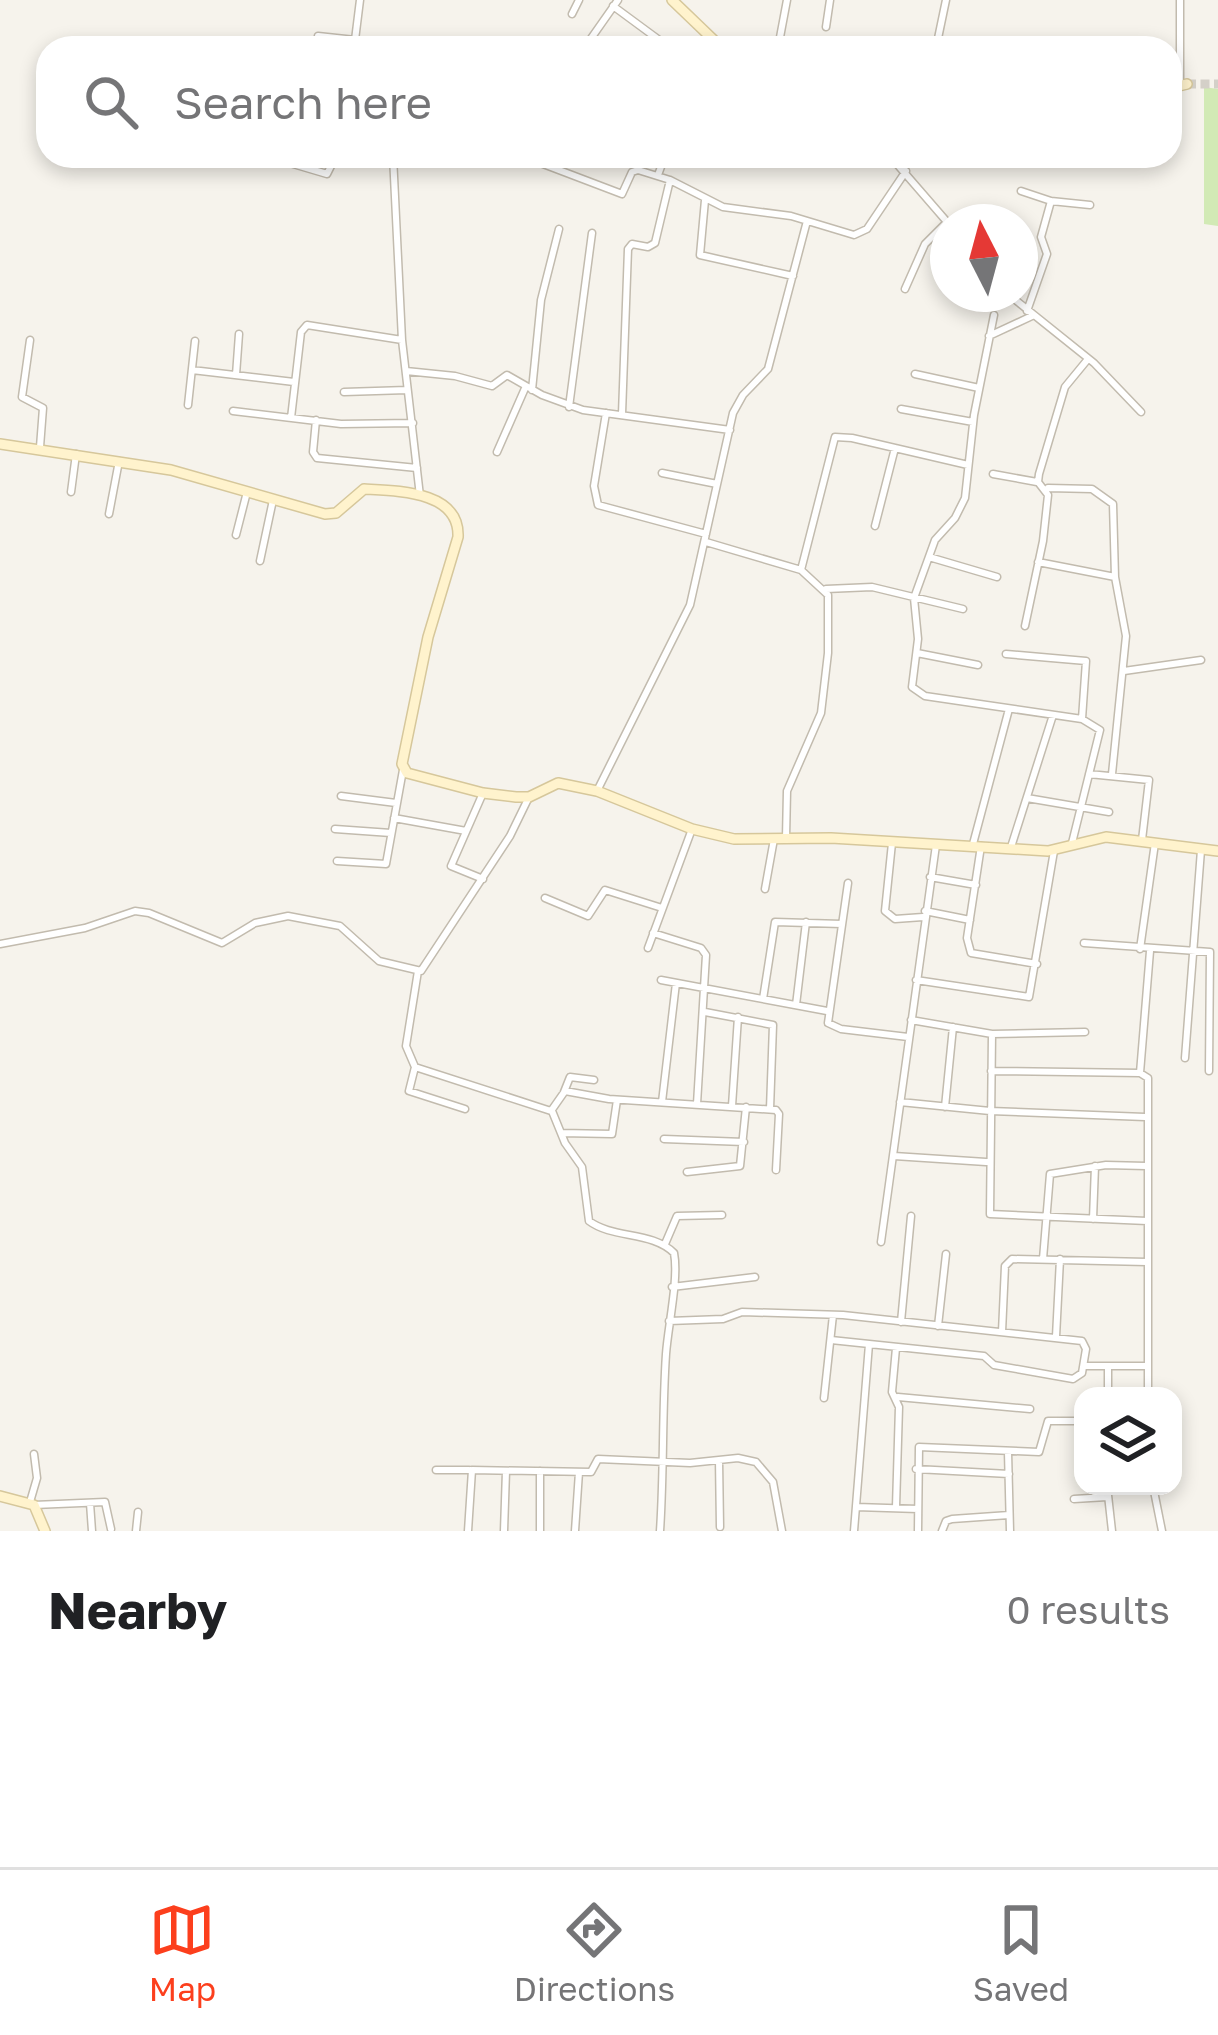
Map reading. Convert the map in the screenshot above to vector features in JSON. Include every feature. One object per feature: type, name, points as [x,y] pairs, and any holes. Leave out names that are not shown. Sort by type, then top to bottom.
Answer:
[{"type":"street","points":[[356,36],[360,0]]},
{"type":"street","points":[[572,14],[579,0]]},
{"type":"street","points":[[672,0],[709,36]]},
{"type":"street","points":[[780,36],[787,0]]},
{"type":"street","points":[[826,27],[830,0]]},
{"type":"street","points":[[938,36],[946,0]]},
{"type":"street","points":[[1180,0],[1180,36]]},
{"type":"street","points":[[592,36],[616,3],[656,36]]},
{"type":"street","points":[[394,168],[402,340],[420,496]]},
{"type":"street","points":[[554,168],[622,194],[634,171],[658,175],[705,200],[807,220],[854,235],[863,233],[907,171]]},
{"type":"street","points":[[658,175],[661,168]]},
{"type":"street","points":[[904,168],[934,204]]},
{"type":"street","points":[[622,414],[628,249],[632,244],[652,247],[656,243],[670,180]]},
{"type":"street","points":[[1021,191],[1051,201],[1090,205]]},
{"type":"street","points":[[705,200],[700,255],[793,276]]},
{"type":"street","points":[[989,336],[1030,313],[1047,254],[1041,236],[1051,201]]},
{"type":"street","points":[[597,791],[690,605],[738,402],[768,369],[807,220]]},
{"type":"street","points":[[497,452],[529,388],[541,301],[559,229]]},
{"type":"street","points":[[569,407],[592,233]]},
{"type":"street","points":[[905,289],[930,239]]},
{"type":"street","points":[[1030,313],[1088,358],[1141,412]]},
{"type":"street","points":[[994,315],[961,508],[935,540],[914,598],[917,653],[912,680],[916,692],[1082,719],[1100,730],[1071,847]]},
{"type":"street","points":[[291,418],[301,332],[307,325],[402,340]]},
{"type":"street","points":[[236,375],[239,334]]},
{"type":"street","points":[[31,340],[22,397],[43,408],[40,447]]},
{"type":"street","points":[[188,405],[195,341]]},
{"type":"street","points":[[1025,626],[1048,495],[1041,485],[1065,387],[1088,358]]},
{"type":"street","points":[[192,370],[294,382]]},
{"type":"street","points":[[406,371],[492,386],[507,375],[569,407],[730,430]]},
{"type":"street","points":[[915,374],[979,388]]},
{"type":"street","points":[[344,392],[408,390]]},
{"type":"street","points":[[901,410],[973,422]]},
{"type":"street","points":[[233,411],[362,425],[412,424]]},
{"type":"street","points":[[606,413],[594,486],[598,505],[801,570],[826,589],[872,587],[963,609]]},
{"type":"street","points":[[316,420],[313,452],[317,458],[418,468]]},
{"type":"street","points":[[801,570],[832,440],[839,436],[968,465]]},
{"type":"street","points":[[0,444],[119,461],[331,514],[364,489],[420,496],[448,507],[459,529],[424,654],[383,866],[337,861]]},
{"type":"street","points":[[875,526],[895,448]]},
{"type":"street","points":[[71,492],[76,454]]},
{"type":"street","points":[[109,514],[119,461]]},
{"type":"street","points":[[662,473],[718,484]]},
{"type":"street","points":[[993,474],[1041,485],[1092,489],[1113,504],[1115,577],[1126,636],[1112,774]]},
{"type":"street","points":[[236,535],[248,490]]},
{"type":"street","points":[[260,561],[273,498]]},
{"type":"street","points":[[929,556],[997,577]]},
{"type":"street","points":[[1038,562],[1115,577]]},
{"type":"street","points":[[765,889],[787,791],[820,713],[828,652],[826,589]]},
{"type":"street","points":[[917,653],[978,665]]},
{"type":"street","points":[[1006,654],[1086,661],[1082,719]]},
{"type":"street","points":[[1124,671],[1202,660]]},
{"type":"street","points":[[1010,708],[977,845],[967,938],[971,953],[1037,964]]},
{"type":"street","points":[[1011,847],[1053,715]]},
{"type":"street","points":[[403,770],[483,793],[529,796],[554,783],[597,791],[692,829],[734,838],[1054,850],[1106,837],[1218,851]]},
{"type":"street","points":[[1090,773],[1148,780],[1142,840]]},
{"type":"street","points":[[483,793],[451,867],[483,879]]},
{"type":"street","points":[[341,796],[396,802]]},
{"type":"street","points":[[0,944],[85,928],[135,911],[222,943],[256,923],[288,916],[340,926],[379,961],[418,971],[427,968],[529,796]]},
{"type":"street","points":[[1027,798],[1109,812]]},
{"type":"street","points":[[394,818],[466,831]]},
{"type":"street","points":[[335,829],[392,833]]},
{"type":"street","points":[[648,948],[692,829]]},
{"type":"street","points":[[892,843],[885,911],[895,919],[924,914],[970,920]]},
{"type":"street","points":[[1140,949],[1155,843]]},
{"type":"street","points":[[881,1242],[936,844]]},
{"type":"street","points":[[916,980],[1025,998],[1030,995],[1054,850]]},
{"type":"street","points":[[1185,1058],[1201,850]]},
{"type":"street","points":[[930,877],[976,885]]},
{"type":"street","points":[[848,883],[827,1011],[831,1027],[908,1037]]},
{"type":"street","points":[[545,898],[588,916],[604,890],[662,908]]},
{"type":"street","points":[[764,999],[775,922],[842,924]]},
{"type":"street","points":[[796,1005],[806,922]]},
{"type":"street","points":[[652,933],[704,950],[705,1012],[697,1104]]},
{"type":"street","points":[[1084,943],[1210,952],[1209,1071]]},
{"type":"street","points":[[1140,1073],[1150,950]]},
{"type":"street","points":[[418,971],[406,1046],[415,1066],[409,1091],[465,1109]]},
{"type":"street","points":[[662,980],[827,1011]]},
{"type":"street","points":[[662,1102],[676,983]]},
{"type":"street","points":[[705,1012],[773,1025],[770,1109]]},
{"type":"street","points":[[732,1106],[738,1017]]},
{"type":"street","points":[[911,1020],[992,1034],[1084,1032]]},
{"type":"street","points":[[945,1106],[953,1028]]},
{"type":"street","points":[[992,1034],[990,1214],[1148,1221]]},
{"type":"street","points":[[415,1066],[552,1111],[582,1167],[586,1215],[592,1225],[665,1244],[675,1261],[662,1424],[665,1461],[660,1531]]},
{"type":"street","points":[[991,1071],[1140,1073],[1148,1078],[1148,1387]]},
{"type":"street","points":[[552,1111],[570,1077],[594,1080]]},
{"type":"street","points":[[563,1091],[617,1100],[770,1109],[779,1114],[776,1170]]},
{"type":"street","points":[[561,1133],[612,1134],[617,1100]]},
{"type":"street","points":[[900,1102],[1145,1117]]},
{"type":"street","points":[[687,1172],[740,1166],[746,1108]]},
{"type":"street","points":[[664,1138],[744,1142]]},
{"type":"street","points":[[894,1156],[988,1162]]},
{"type":"street","points":[[1042,1259],[1049,1174],[1096,1166],[1146,1166]]},
{"type":"street","points":[[1093,1220],[1096,1166]]},
{"type":"street","points":[[665,1244],[677,1216],[722,1215]]},
{"type":"street","points":[[901,1322],[911,1216]]},
{"type":"street","points":[[938,1326],[946,1254]]},
{"type":"street","points":[[1002,1332],[1006,1262],[1012,1258],[1148,1262]]},
{"type":"street","points":[[1056,1337],[1060,1259]]},
{"type":"street","points":[[672,1287],[755,1277]]},
{"type":"street","points":[[668,1321],[723,1319],[742,1312],[833,1315],[1056,1337],[1085,1344],[1084,1366],[1080,1378],[1072,1379],[994,1365],[984,1356],[831,1340]]},
{"type":"street","points":[[824,1398],[833,1315]]},
{"type":"street","points":[[854,1531],[868,1344]]},
{"type":"street","points":[[896,1348],[896,1507]]},
{"type":"street","points":[[1084,1366],[1148,1366]]},
{"type":"street","points":[[1108,1366],[1108,1387]]},
{"type":"street","points":[[894,1397],[1030,1408]]},
{"type":"street","points":[[918,1531],[916,1452],[925,1446],[1039,1453],[1048,1421],[1074,1421]]},
{"type":"street","points":[[1009,1453],[1010,1531]]},
{"type":"street","points":[[34,1454],[37,1478],[32,1503],[45,1531]]},
{"type":"street","points":[[436,1470],[593,1472],[598,1459],[748,1459],[769,1474],[782,1531]]},
{"type":"street","points":[[719,1460],[720,1527]]},
{"type":"street","points":[[916,1469],[1009,1474]]},
{"type":"street","points":[[468,1531],[471,1471]]},
{"type":"street","points":[[504,1531],[506,1471]]},
{"type":"street","points":[[540,1531],[541,1471]]},
{"type":"street","points":[[575,1531],[579,1472]]},
{"type":"street","points":[[1155,1495],[1162,1531]]},
{"type":"street","points":[[0,1496],[32,1503],[107,1503],[111,1529]]},
{"type":"street","points":[[1074,1499],[1108,1497],[1112,1531]]},
{"type":"street","points":[[90,1503],[92,1531]]},
{"type":"street","points":[[856,1507],[918,1509]]},
{"type":"street","points":[[136,1531],[138,1512]]},
{"type":"street","points":[[942,1531],[952,1519],[1010,1515]]},
{"type":"green space","points":[[1204,87],[1218,89],[1218,226],[1204,224]]},
{"type":"tunnel","points":[[1187,84],[1218,84]]}]
